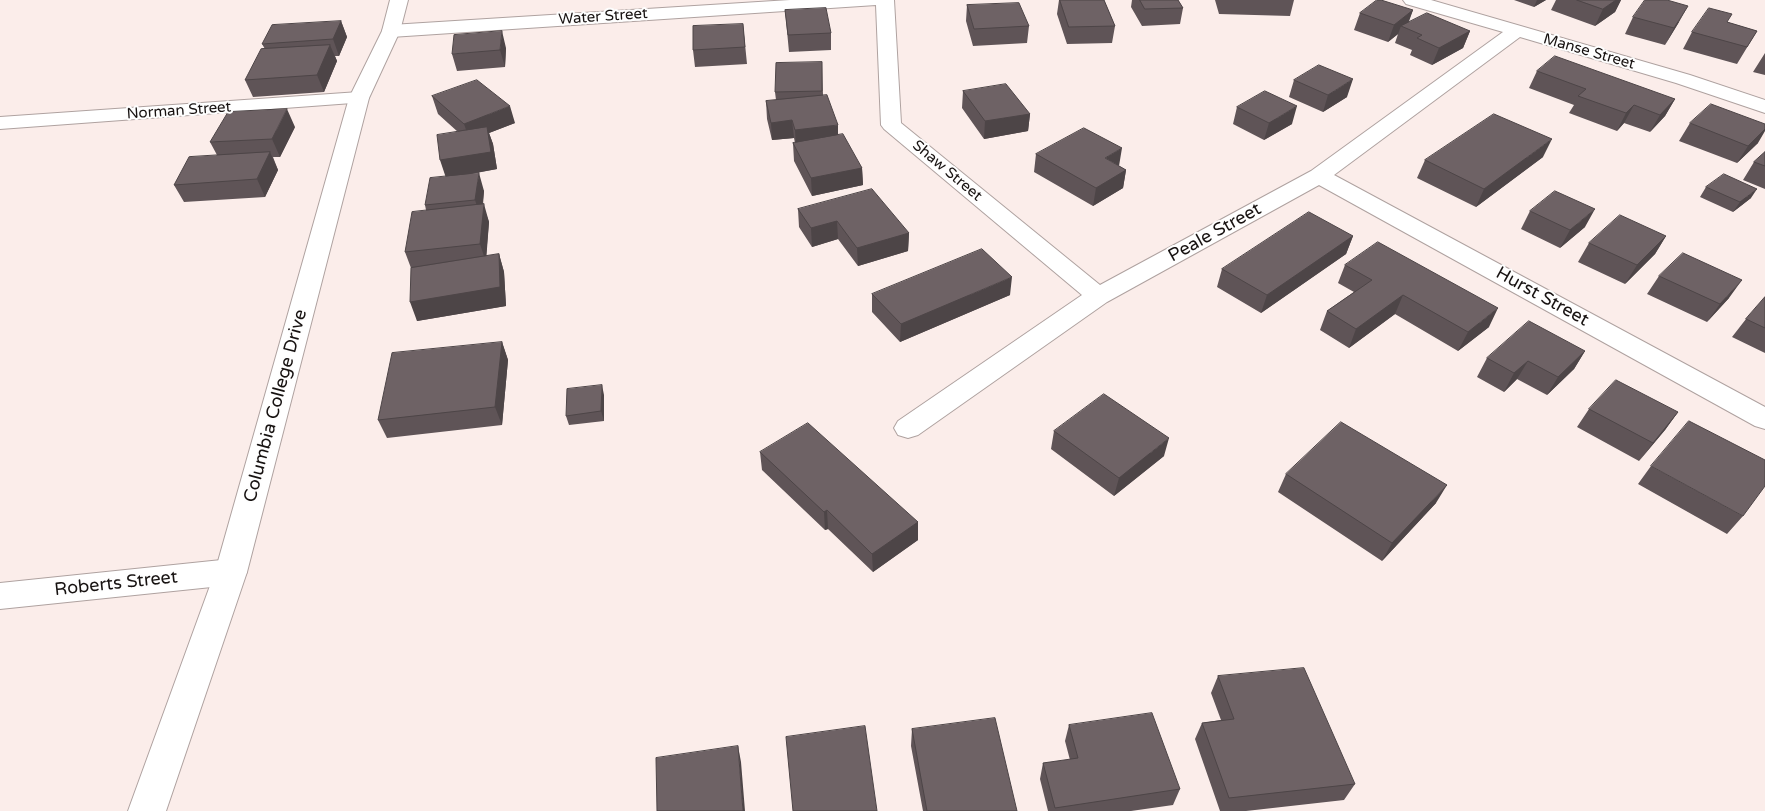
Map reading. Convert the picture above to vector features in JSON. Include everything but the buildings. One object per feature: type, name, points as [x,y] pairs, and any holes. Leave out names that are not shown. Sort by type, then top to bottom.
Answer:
[{"type":"street","name":"Columbia College Drive","points":[[147,811],[231,572],[359,98],[391,30],[399,0]]},
{"type":"street","name":"Water Street","points":[[391,30],[874,0]]},
{"type":"street","name":"Shaw Street","points":[[885,0],[891,125],[1098,296]]},
{"type":"street","name":"Manse Street","points":[[1412,0],[1683,79],[1765,107]]},
{"type":"street","name":"Peale Street","points":[[908,428],[1098,296],[1319,176],[1518,31]]},
{"type":"street","name":"Norman Street","points":[[0,123],[359,98]]},
{"type":"street","name":"Hurst Street","points":[[1319,176],[1765,419]]},
{"type":"street","name":"Roberts Street","points":[[0,596],[231,572]]}]
